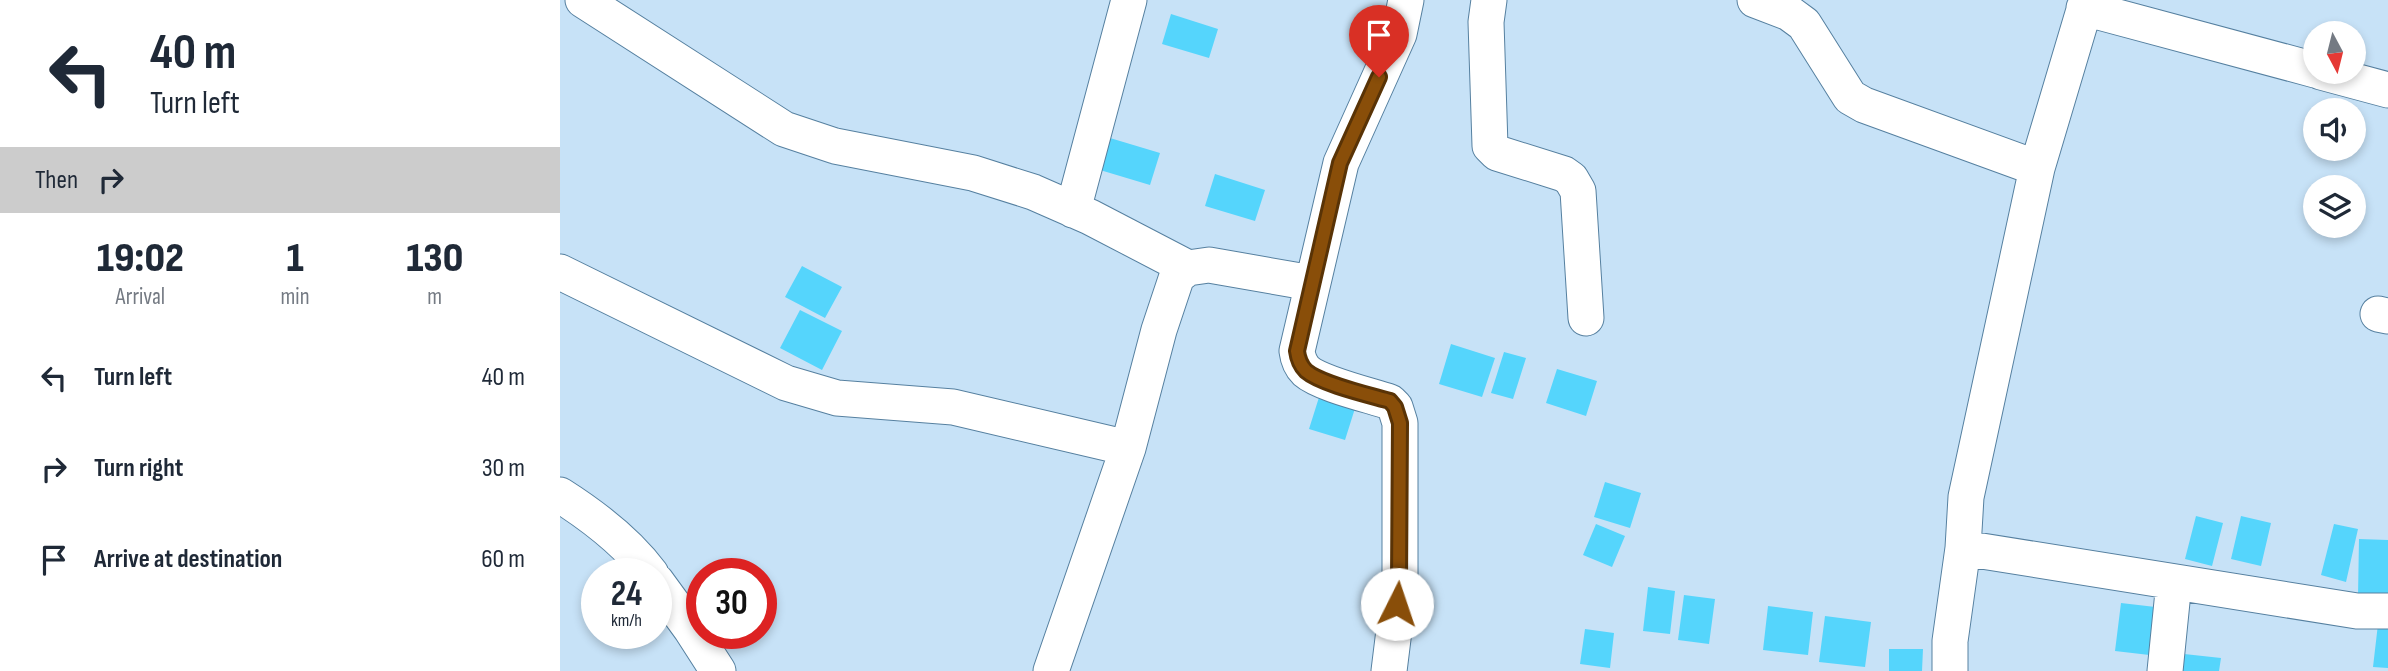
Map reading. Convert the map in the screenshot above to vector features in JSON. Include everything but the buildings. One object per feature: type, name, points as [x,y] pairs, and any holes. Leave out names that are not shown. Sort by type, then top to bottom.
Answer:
[{"type":"street","points":[[583,0],[784,129],[835,146],[973,173],[1033,192],[1073,209],[1188,268]]},
{"type":"street","points":[[1073,209],[1129,0]]},
{"type":"street","points":[[1389,671],[1399,582],[1400,423],[1390,401],[1318,379],[1298,361],[1297,351],[1340,163],[1399,34],[1406,0]]},
{"type":"street","points":[[1489,0],[1486,22],[1489,146],[1497,153],[1564,174],[1571,179],[1578,191],[1586,318]]},
{"type":"street","points":[[1755,0],[1789,13],[1804,24],[1850,97],[1864,105],[2037,168]]},
{"type":"street","points":[[1950,671],[1950,641],[1963,548],[1966,497],[2037,168],[2085,4],[2303,67]]},
{"type":"street","points":[[2366,83],[2388,89]]},
{"type":"street","points":[[1051,671],[1128,448],[1159,330],[1177,276],[1188,268],[1209,265],[1311,283]]},
{"type":"street","points":[[560,272],[786,383],[837,398],[953,407],[1128,448]]},
{"type":"street","points":[[560,495],[638,558]]},
{"type":"street","points":[[1963,548],[2357,611],[2388,611]]},
{"type":"street","points":[[2165,671],[2174,582]]},
{"type":"street","points":[[672,603],[718,671]]},
{"type":"route","points":[[1379,77],[1340,163],[1297,351],[1298,361],[1318,379],[1390,401],[1395,407],[1400,423],[1397,604]]}]
